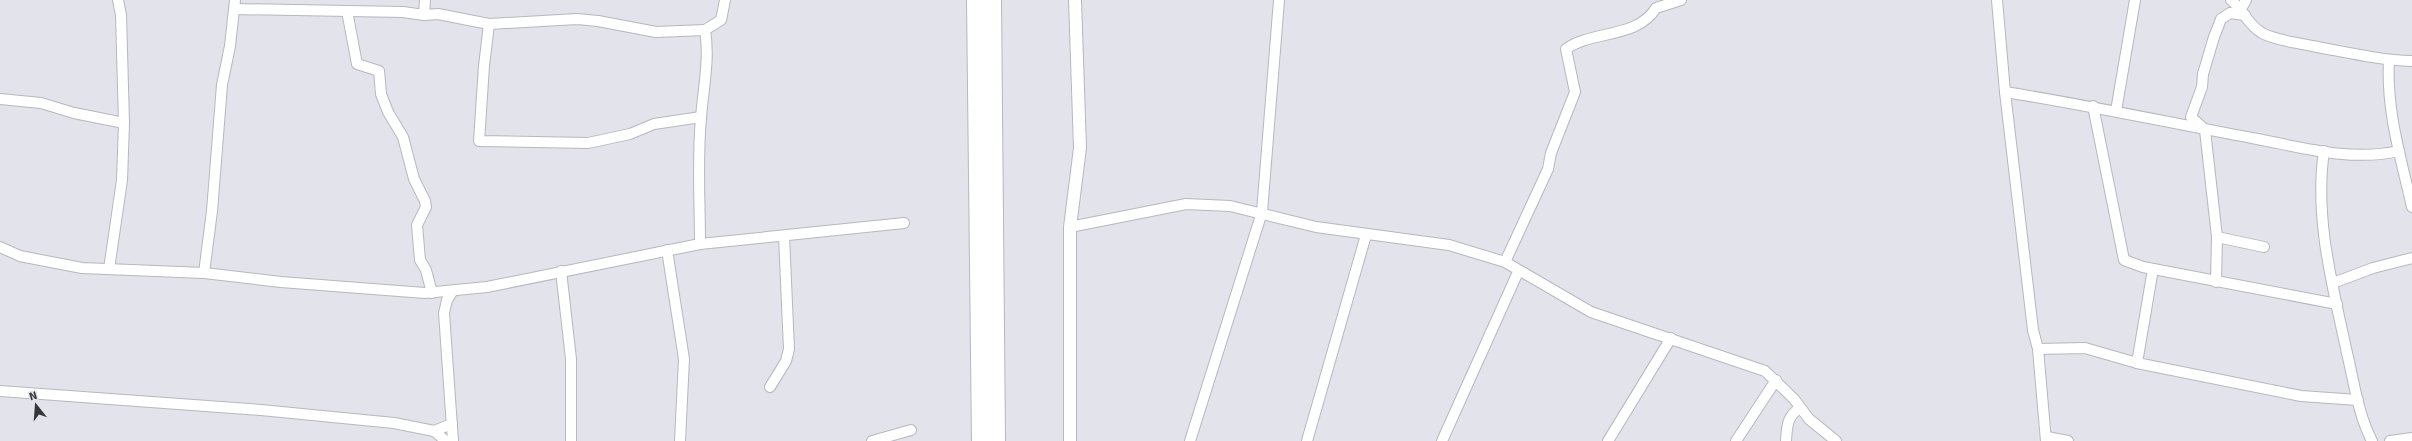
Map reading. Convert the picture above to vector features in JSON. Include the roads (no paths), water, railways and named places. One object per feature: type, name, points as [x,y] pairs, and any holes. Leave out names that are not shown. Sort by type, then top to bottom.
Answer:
[{"type":"highway","points":[[976,0],[981,441]]},
{"type":"highway","points":[[992,0],[996,441]]},
{"type":"street","points":[[110,269],[122,180],[124,123],[121,15],[118,0]]},
{"type":"street","points":[[424,15],[425,0]]},
{"type":"street","points":[[204,273],[212,211],[221,93],[235,4],[424,15],[438,14],[489,24],[577,20],[598,21],[656,32],[668,30],[705,30],[721,20],[725,0]]},
{"type":"street","points":[[1070,441],[1070,227],[1080,148],[1075,0]]},
{"type":"street","points":[[1190,441],[1262,212],[1279,0]]},
{"type":"street","points":[[1504,262],[1548,169],[1551,153],[1575,92],[1566,49],[1577,41],[1617,33],[1650,18],[1656,8],[1681,0]]},
{"type":"street","points":[[1997,0],[2005,92],[2033,330],[2038,349],[2047,439],[2068,441]]},
{"type":"street","points":[[2116,111],[2135,0]]},
{"type":"street","points":[[2231,0],[2244,8],[2250,25],[2262,33],[2280,39],[2389,60],[2412,62]]},
{"type":"street","points":[[2216,282],[2217,237],[2205,130],[2191,117],[2202,87],[2203,74],[2221,19],[2230,13],[2244,8]]},
{"type":"street","points":[[348,11],[358,64],[378,71],[381,94],[388,112],[403,137],[414,179],[425,201],[426,207],[417,225],[420,260],[426,270],[429,293],[438,302],[444,313]]},
{"type":"street","points":[[489,24],[484,66],[479,141],[588,143],[630,134],[654,124],[701,117]]},
{"type":"street","points":[[700,244],[701,117],[705,94],[705,30]]},
{"type":"street","points":[[2389,60],[2387,88],[2399,151],[2412,207]]},
{"type":"street","points":[[2005,92],[2093,106],[2205,130],[2324,151],[2361,156],[2399,151]]},
{"type":"street","points":[[0,99],[41,103],[74,114],[124,123]]},
{"type":"street","points":[[2093,106],[2121,255],[2129,263],[2216,282],[2337,304]]},
{"type":"street","points":[[2324,151],[2321,174],[2320,211],[2337,304],[2358,400],[2372,441]]},
{"type":"street","points":[[1070,227],[1186,204],[1230,206],[1262,212],[1316,227],[1366,236],[1449,245],[1504,262],[1518,272],[1591,312],[1765,370],[1776,380],[1809,419],[1836,441]]},
{"type":"street","points":[[0,247],[20,256],[82,268],[204,273],[281,282],[429,293],[452,292],[700,244],[904,223]]},
{"type":"street","points":[[770,387],[786,361],[789,349],[784,236]]},
{"type":"street","points":[[1307,441],[1366,236]]},
{"type":"street","points":[[2217,237],[2264,247]]},
{"type":"street","points":[[667,250],[684,359],[680,441]]},
{"type":"street","points":[[2333,283],[2373,268],[2412,258]]},
{"type":"street","points":[[2137,363],[2154,269]]},
{"type":"street","points":[[561,272],[571,359],[571,441]]},
{"type":"street","points":[[1442,441],[1518,272]]},
{"type":"street","points":[[452,292],[447,300],[444,313],[452,441]]},
{"type":"street","points":[[1608,441],[1671,338]]},
{"type":"street","points":[[2038,349],[2085,348],[2137,363],[2301,396],[2358,400]]},
{"type":"street","points":[[1736,441],[1776,380]]},
{"type":"street","points":[[0,391],[261,410],[394,423],[434,431],[446,441]]},
{"type":"street","points":[[1786,441],[1787,423],[1791,414],[1800,408]]},
{"type":"street","points":[[434,431],[452,424]]},
{"type":"street","points":[[872,441],[911,430]]},
{"type":"street","points":[[2390,441],[2412,438]]}]
